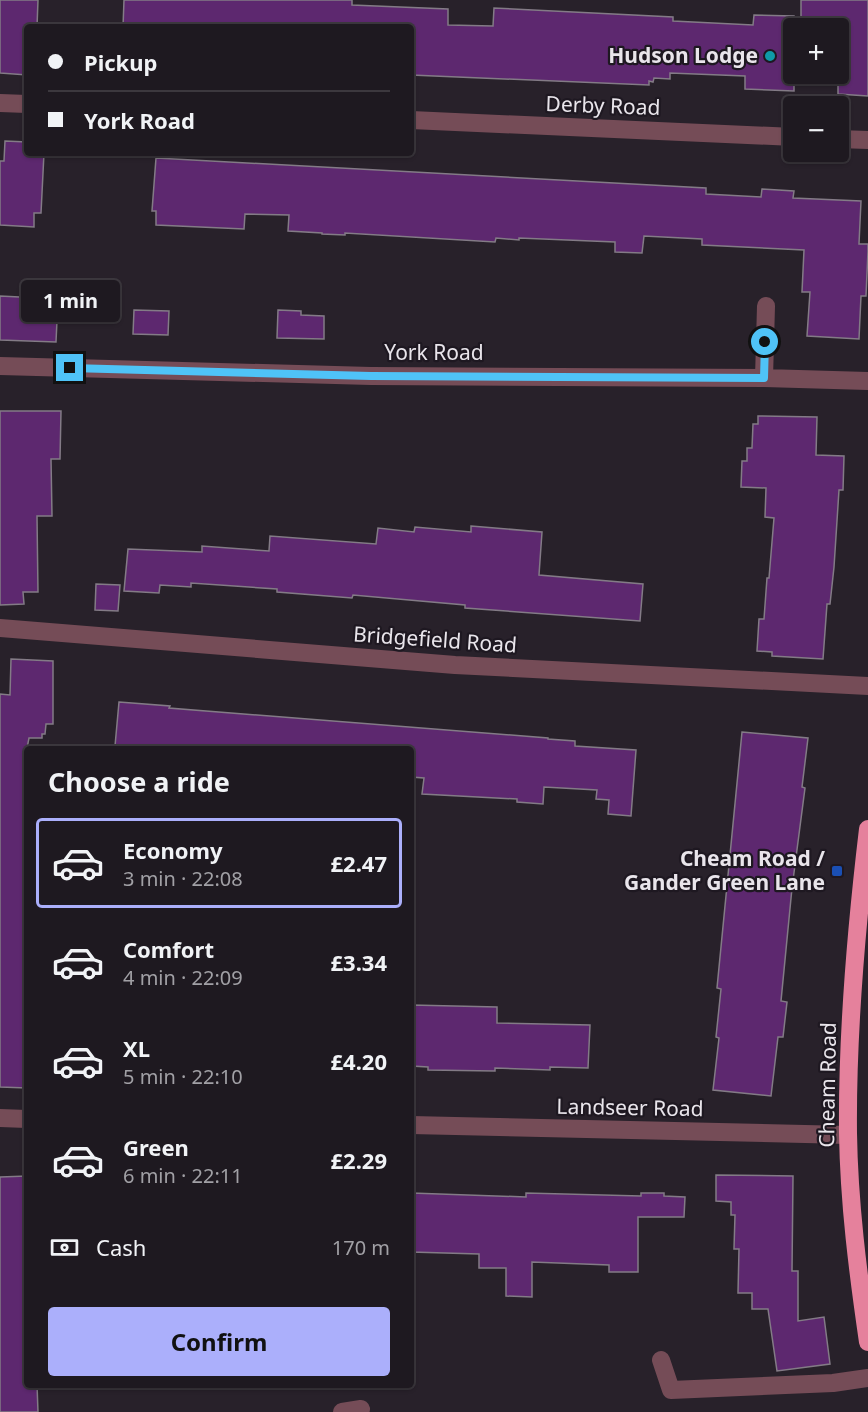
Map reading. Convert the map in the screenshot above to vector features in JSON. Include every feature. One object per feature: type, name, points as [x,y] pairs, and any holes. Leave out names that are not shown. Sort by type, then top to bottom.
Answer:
[{"type":"highway","name":"Cheam Road","points":[[868,829],[850,1040],[848,1135],[861,1295],[868,1342]]},
{"type":"street","points":[[0,103],[24,104]]},
{"type":"street","name":"Derby Road","points":[[414,120],[783,137]]},
{"type":"street","points":[[849,139],[868,140]]},
{"type":"street","points":[[764,378],[766,306]]},
{"type":"street","name":"York Road","points":[[0,366],[371,376],[764,378],[868,381]]},
{"type":"street","name":"Bridgefield Road","points":[[0,628],[455,665],[868,686]]},
{"type":"street","points":[[0,1118],[24,1119]]},
{"type":"street","name":"Landseer Road","points":[[414,1125],[848,1135]]},
{"type":"street","points":[[661,1360],[671,1390],[833,1383],[868,1378]]},
{"type":"street","points":[[342,1412],[361,1409]]},
{"type":"building","points":[[0,0],[38,0],[37,24],[24,24],[24,75],[0,73]]},
{"type":"building","points":[[124,0],[352,0],[352,5],[448,9],[448,25],[493,26],[494,8],[673,17],[673,21],[753,25],[754,15],[794,16],[794,18],[783,18],[783,84],[794,84],[794,91],[745,89],[745,76],[670,73],[670,79],[654,78],[653,82],[649,81],[649,85],[414,75],[414,24],[123,24]]},
{"type":"building","points":[[801,0],[868,0],[868,96],[838,94],[838,84],[849,84],[849,18],[801,18]]},
{"type":"building","points":[[5,141],[24,142],[24,156],[44,156],[41,213],[34,213],[34,227],[0,225],[0,161],[4,161]]},
{"type":"building","points":[[156,158],[706,188],[706,194],[761,197],[762,189],[794,191],[793,198],[861,201],[859,244],[868,244],[868,251],[866,296],[861,296],[859,339],[807,336],[810,292],[802,292],[804,250],[702,245],[702,239],[644,236],[642,253],[615,252],[615,242],[496,238],[495,242],[345,233],[345,235],[322,234],[288,231],[289,215],[245,214],[244,229],[156,225],[156,211],[152,211]]},
{"type":"building","points":[[0,296],[58,299],[56,342],[0,340]]},
{"type":"building","points":[[134,310],[169,311],[168,335],[133,334]]},
{"type":"building","points":[[278,310],[301,311],[301,315],[324,316],[324,339],[277,338]]},
{"type":"building","points":[[0,411],[61,411],[60,459],[51,459],[52,516],[37,516],[38,592],[23,592],[24,604],[0,605]]},
{"type":"building","points":[[758,416],[817,417],[816,455],[844,456],[843,490],[839,490],[834,567],[830,604],[827,604],[823,659],[772,656],[772,652],[757,651],[759,619],[764,619],[774,518],[765,517],[766,488],[741,487],[742,461],[747,461],[747,448],[752,448],[753,424],[758,424]]},
{"type":"building","points":[[471,526],[542,532],[539,575],[643,584],[640,621],[465,608],[465,605],[353,595],[352,598],[277,592],[277,589],[191,583],[191,587],[160,585],[159,593],[124,591],[128,549],[202,552],[202,546],[269,551],[270,536],[376,544],[378,528],[414,532],[415,527],[471,532]]},
{"type":"building","points":[[96,584],[120,585],[118,611],[95,610]]},
{"type":"building","points":[[11,659],[53,661],[53,724],[46,724],[42,738],[29,738],[27,746],[24,746],[24,1088],[0,1087],[0,694],[10,695]]},
{"type":"building","points":[[119,702],[548,738],[575,741],[575,746],[636,750],[631,816],[608,814],[609,800],[596,799],[597,790],[544,787],[543,804],[517,802],[517,799],[422,794],[424,778],[414,777],[414,746],[115,746]]},
{"type":"building","points":[[742,732],[808,738],[802,787],[805,788],[781,1001],[787,1002],[783,1037],[778,1037],[771,1096],[713,1090],[719,1038],[716,1037],[721,989],[717,988]]},
{"type":"building","points":[[414,1005],[497,1007],[497,1023],[590,1025],[588,1068],[550,1067],[550,1070],[495,1068],[495,1071],[428,1070],[428,1067],[414,1066]]},
{"type":"building","points":[[716,1175],[793,1176],[792,1271],[798,1271],[798,1321],[824,1317],[830,1364],[777,1371],[768,1309],[752,1309],[752,1293],[738,1293],[739,1249],[734,1249],[735,1215],[731,1215],[731,1202],[716,1201]]},
{"type":"building","points":[[24,1176],[24,1388],[37,1388],[38,1412],[0,1412],[0,1177]]},
{"type":"building","points":[[414,1193],[526,1197],[526,1193],[641,1196],[641,1193],[664,1193],[664,1196],[685,1197],[684,1217],[638,1217],[638,1272],[609,1272],[609,1265],[532,1262],[532,1297],[506,1296],[506,1268],[479,1268],[479,1254],[414,1252]]},
{"type":"place","name":"Hudson Lodge","points":[[770,56]]},
{"type":"place","name":"Cheam Road / Gander Green Lane","points":[[837,871]]},
{"type":"route","points":[[70,368],[371,376],[764,378],[765,342]]}]
